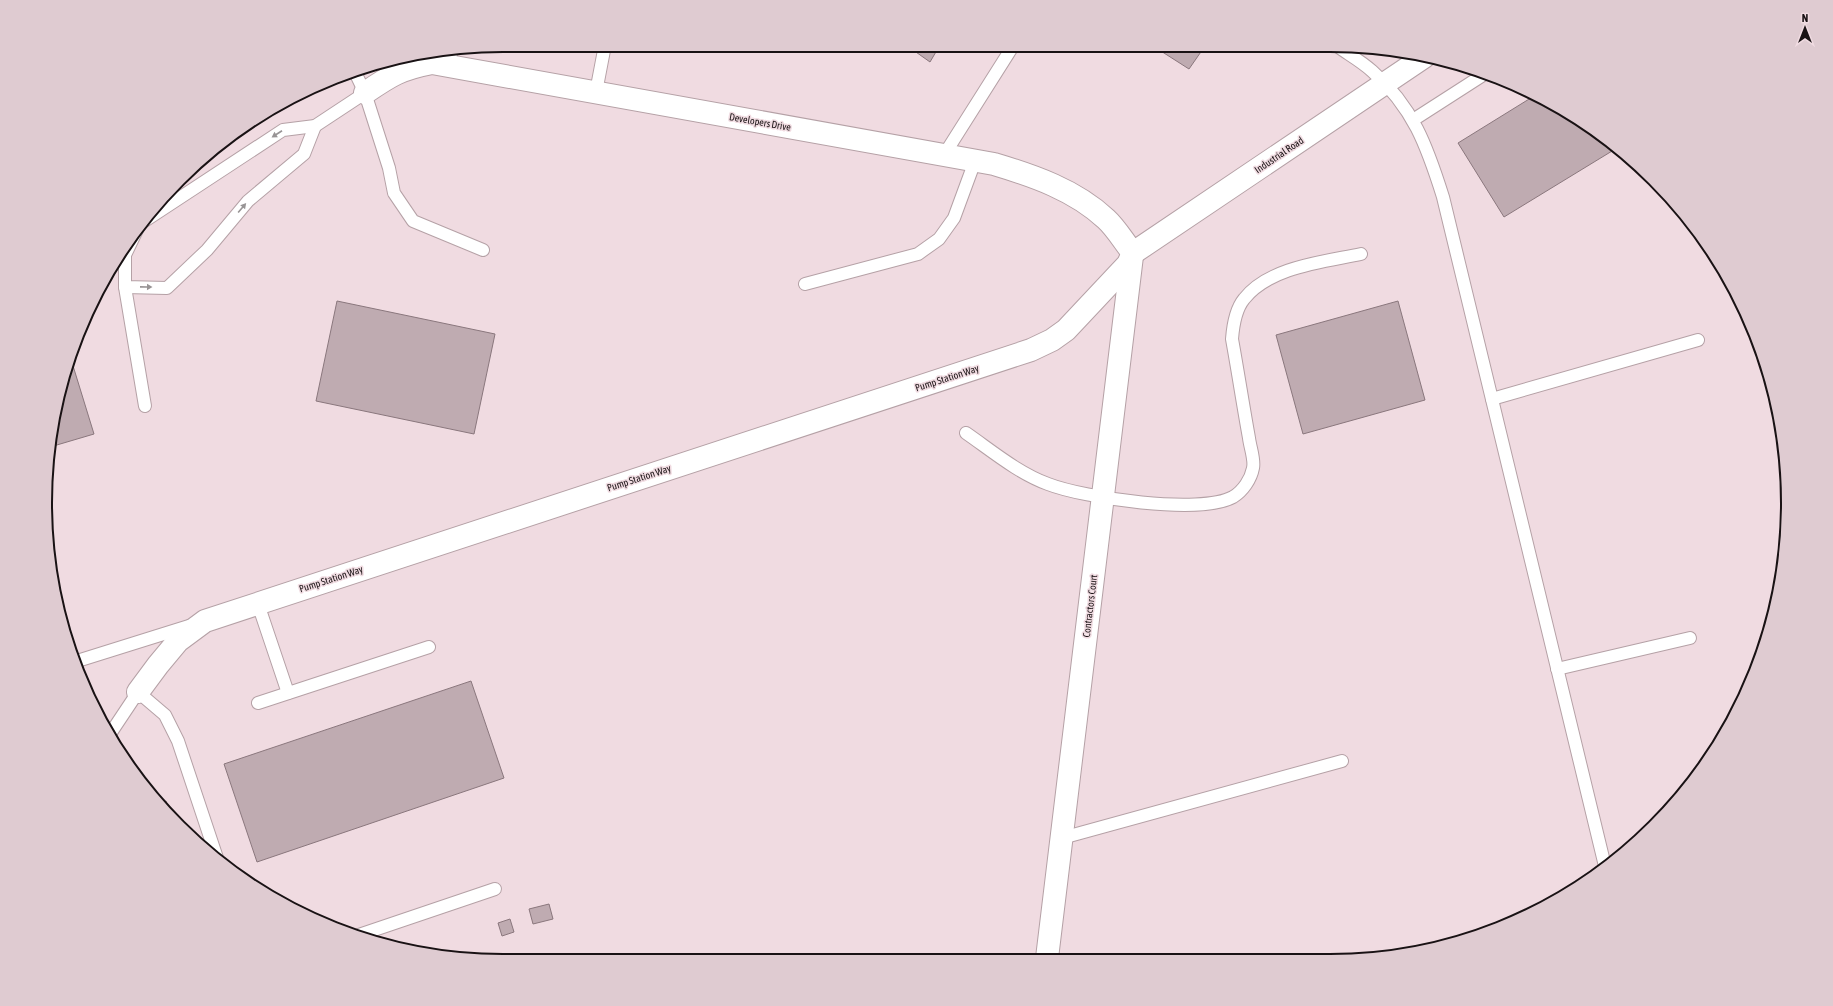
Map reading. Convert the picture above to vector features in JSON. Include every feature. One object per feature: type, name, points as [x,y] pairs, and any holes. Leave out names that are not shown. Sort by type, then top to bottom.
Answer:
[{"type":"street","name":"Developers Drive","points":[[365,93],[392,74],[409,67],[432,63],[450,57],[596,92],[994,164],[1022,173],[1069,192],[1107,219],[1133,253]]},
{"type":"street","name":"Industrial Road","points":[[1133,253],[1417,61]]},
{"type":"street","name":"Contractors Court","points":[[1048,954],[1133,253]]},
{"type":"street","name":"Pump Station Way","points":[[138,692],[178,641],[205,621],[1031,350],[1052,340],[1066,330],[1128,264],[1133,253]]},
{"type":"lane","points":[[596,92],[604,52]]},
{"type":"lane","points":[[944,156],[1009,52]]},
{"type":"lane","points":[[1346,53],[1371,70],[1405,108],[1413,120],[1428,152],[1443,197],[1604,862]]},
{"type":"lane","points":[[357,76],[365,93],[389,168],[394,193],[413,221],[483,250]]},
{"type":"lane","points":[[1413,120],[1479,77]]},
{"type":"lane","points":[[160,211],[283,130],[315,126],[365,93]]},
{"type":"lane","points":[[125,287],[167,288],[207,250],[248,201],[304,154],[315,126]]},
{"type":"lane","points":[[805,284],[918,254],[939,239],[954,218],[975,161]]},
{"type":"lane","points":[[966,433],[1025,474],[1049,485],[1103,497],[1160,504],[1205,505],[1233,497],[1244,488],[1253,467],[1232,339],[1234,320],[1243,300],[1262,282],[1290,270],[1361,254]]},
{"type":"lane","points":[[125,257],[125,287],[145,406]]},
{"type":"lane","points":[[1492,399],[1698,340]]},
{"type":"lane","points":[[258,604],[288,693]]},
{"type":"lane","points":[[80,660],[205,621]]},
{"type":"lane","points":[[1557,669],[1690,638]]},
{"type":"lane","points":[[258,703],[429,647]]},
{"type":"lane","points":[[113,730],[138,692],[165,715],[178,741],[214,849]]},
{"type":"lane","points":[[1062,838],[1342,761]]},
{"type":"lane","points":[[366,933],[495,889]]},
{"type":"building","points":[[916,52],[936,52],[930,62]]},
{"type":"building","points":[[1162,52],[1201,52],[1189,69]]},
{"type":"building","points":[[1529,99],[1556,112],[1612,151],[1504,217],[1458,143]]},
{"type":"building","points":[[337,301],[495,334],[474,434],[316,401]]},
{"type":"building","points":[[1398,301],[1425,400],[1303,434],[1276,335]]},
{"type":"building","points":[[73,367],[94,434],[56,445],[67,386]]},
{"type":"building","points":[[471,681],[504,778],[257,862],[224,764]]},
{"type":"building","points":[[549,904],[553,919],[533,924],[529,909]]},
{"type":"building","points":[[510,919],[514,932],[502,936],[498,923]]}]
